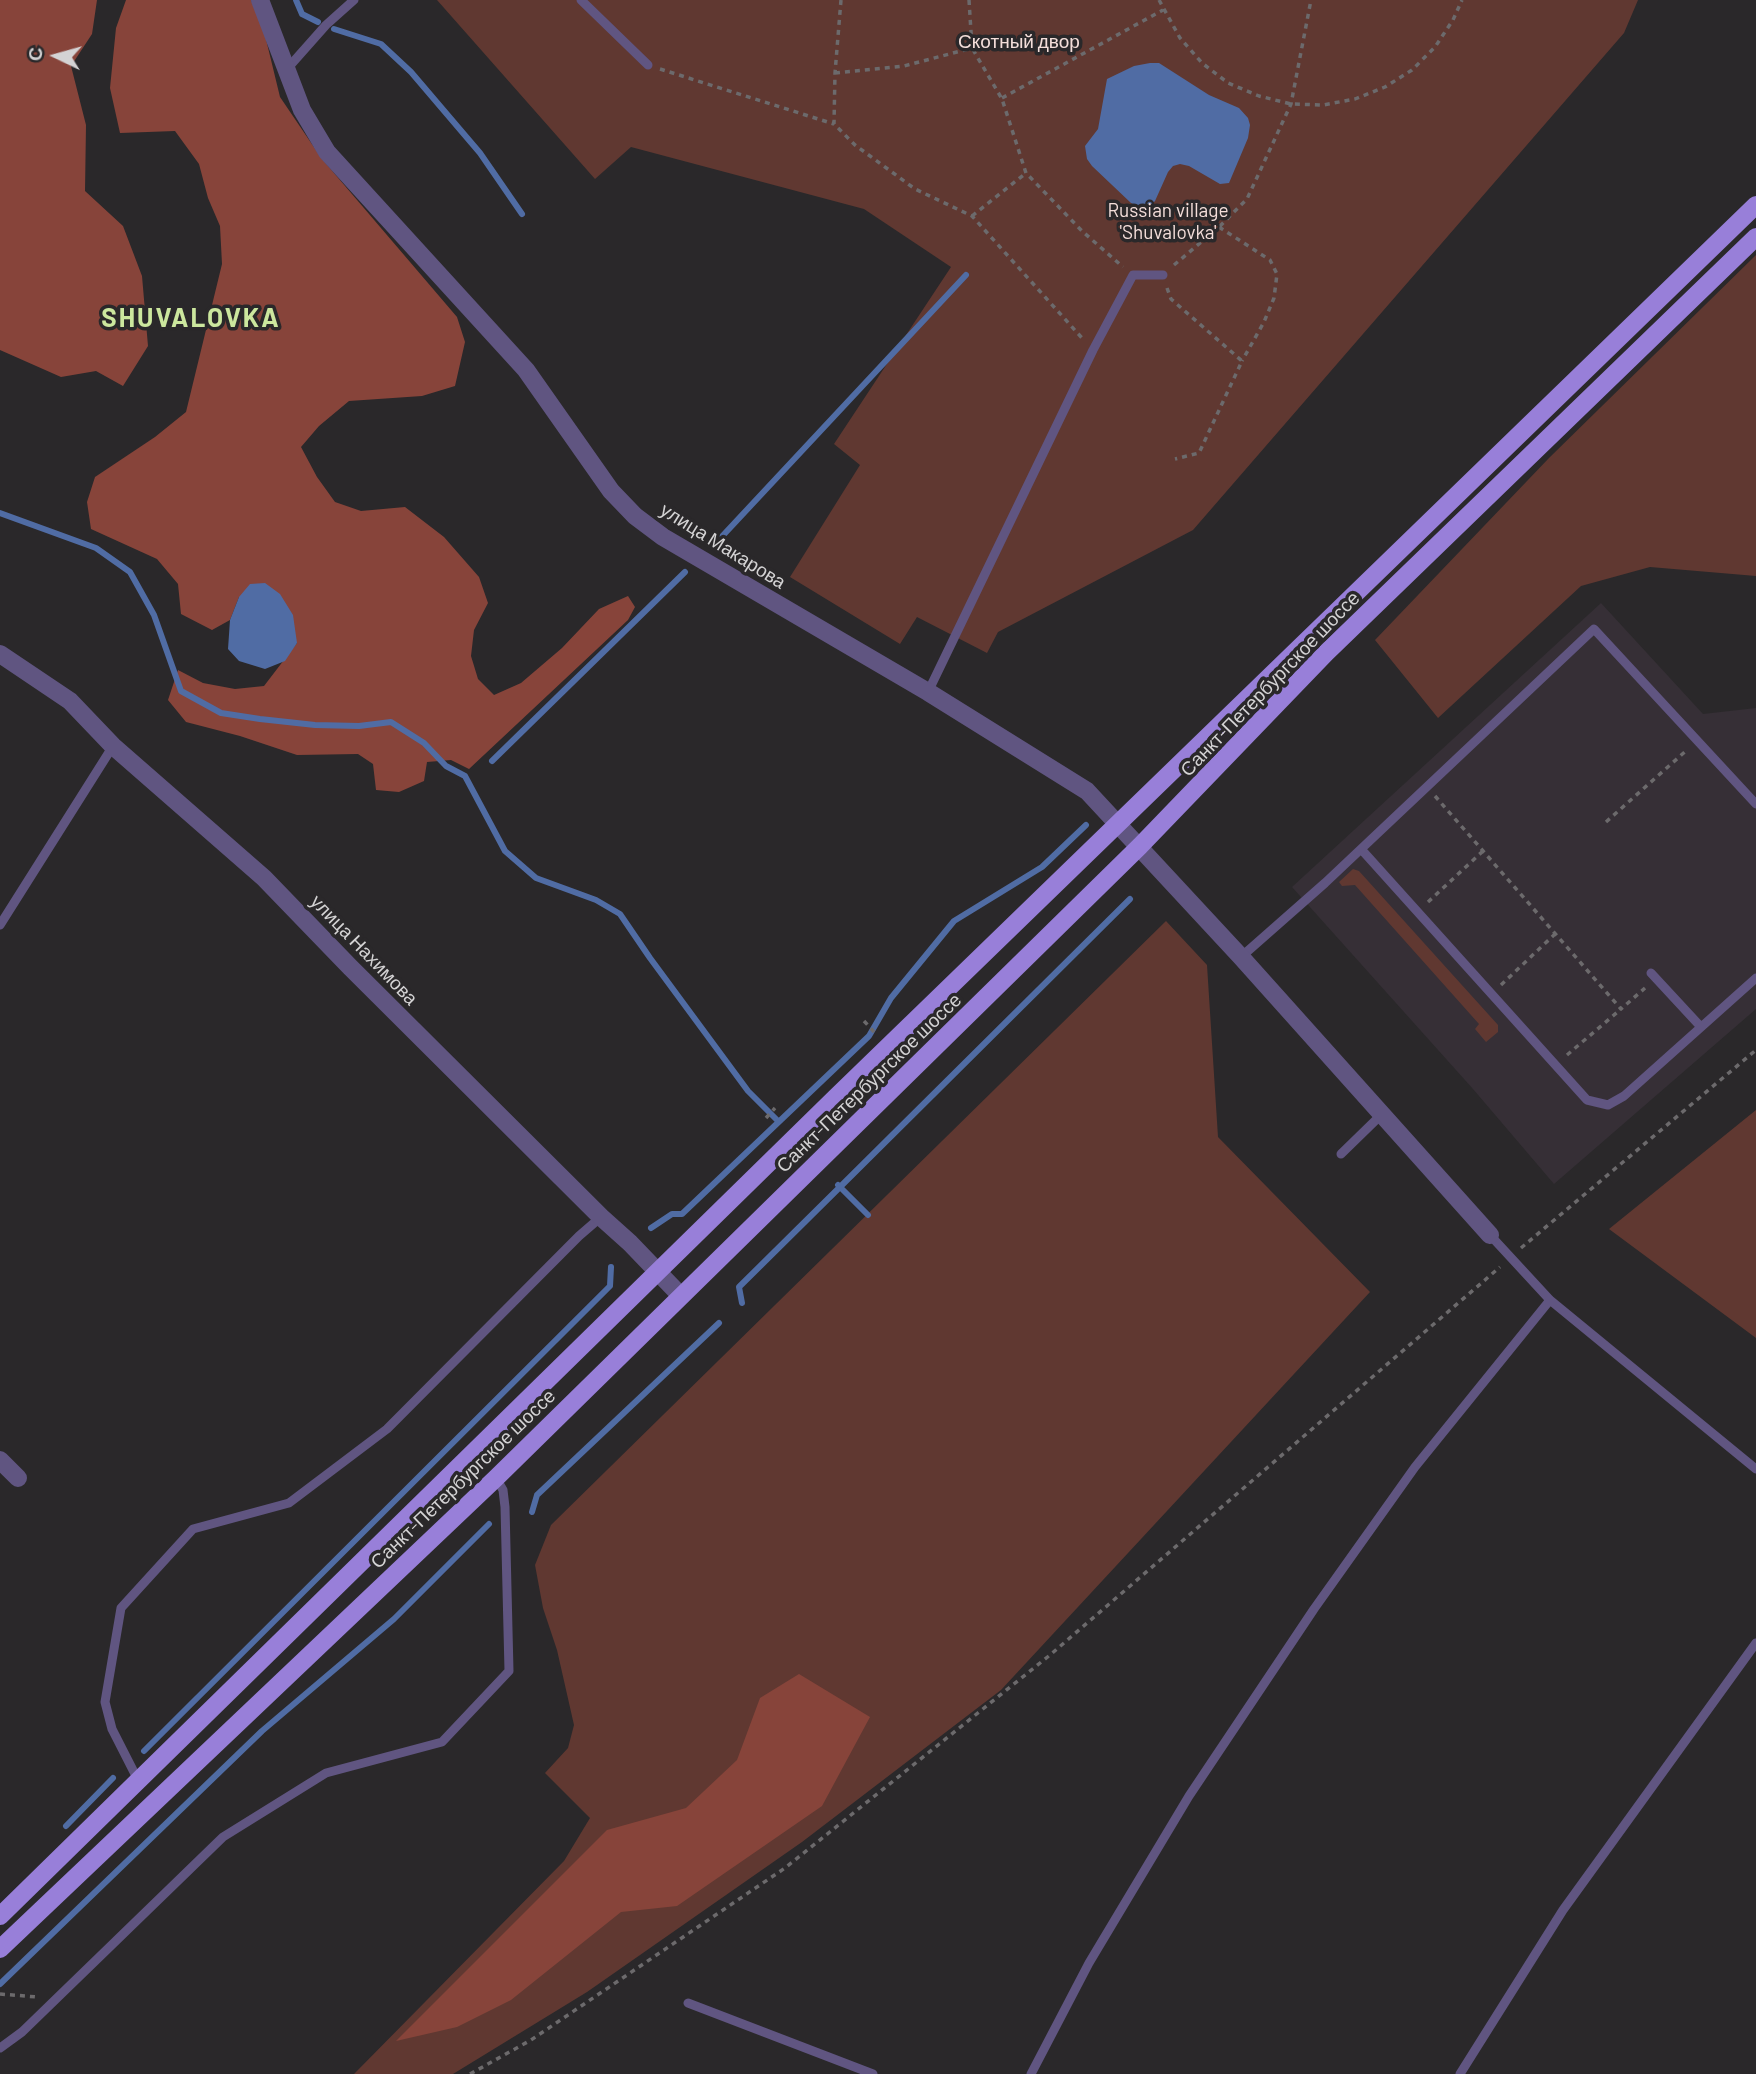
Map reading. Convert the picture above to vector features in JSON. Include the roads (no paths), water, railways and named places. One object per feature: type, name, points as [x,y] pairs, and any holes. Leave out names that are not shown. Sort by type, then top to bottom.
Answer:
[{"type":"main road","name":"Санкт-Петербургское шоссе","points":[[0,1916],[658,1271],[1756,205]]},
{"type":"main road","name":"Санкт-Петербургское шоссе","points":[[0,1949],[496,1478],[1140,846],[1326,653],[1756,237]]},
{"type":"street","name":"улица Макарова","points":[[260,0],[302,110],[327,152],[526,370],[611,491],[635,516],[663,537],[928,692],[1087,791],[1241,957],[1490,1235]]},
{"type":"street","name":"улица Нахимова","points":[[0,654],[70,701],[113,746],[264,878],[680,1295]]},
{"type":"street","points":[[0,1460],[18,1478]]},
{"type":"lane","points":[[286,71],[326,25],[354,0]]},
{"type":"lane","points":[[582,0],[648,65]]},
{"type":"lane","points":[[928,692],[1093,350],[1133,275],[1163,275]]},
{"type":"lane","points":[[1241,957],[1361,849],[1594,629],[1756,804]]},
{"type":"lane","points":[[0,925],[113,746]]},
{"type":"lane","points":[[1361,849],[1587,1100],[1608,1105],[1624,1096],[1756,978]]},
{"type":"lane","points":[[1654,976],[1701,1027]]},
{"type":"lane","points":[[1341,1154],[1381,1115]]},
{"type":"lane","points":[[138,1780],[112,1729],[105,1702],[121,1608],[192,1529],[289,1503],[387,1429],[601,1217]]},
{"type":"lane","points":[[1490,1235],[1550,1300],[1756,1469]]},
{"type":"lane","points":[[1031,2074],[1090,1964],[1189,1796],[1306,1619],[1415,1467],[1550,1300]]},
{"type":"lane","points":[[0,2048],[22,2032],[223,1837],[326,1773],[442,1742],[509,1671],[505,1507],[503,1490],[496,1478]]},
{"type":"lane","points":[[1460,2074],[1563,1910],[1756,1643]]},
{"type":"lane","points":[[688,2003],[873,2074]]},
{"type":"water","points":[[1159,63],[1209,95],[1239,108],[1248,118],[1250,125],[1248,138],[1229,183],[1220,184],[1189,166],[1180,164],[1173,166],[1168,172],[1155,201],[1149,207],[1141,208],[1131,203],[1092,166],[1087,159],[1085,146],[1098,129],[1107,79],[1134,66]]},
{"type":"water","points":[[265,583],[280,594],[293,615],[297,643],[285,661],[265,669],[239,661],[228,649],[230,620],[239,597],[250,584]]},
{"type":"waterway","points":[[296,0],[302,14],[318,22]]},
{"type":"waterway","points":[[334,29],[381,44],[411,72],[480,153],[522,214]]},
{"type":"waterway","points":[[714,545],[966,275]]},
{"type":"waterway","points":[[0,513],[96,548],[130,572],[154,615],[181,691],[221,713],[315,725],[359,726],[391,722],[424,743],[446,766],[465,776],[505,851],[536,878],[596,900],[620,914],[748,1091],[778,1121]]},
{"type":"waterway","points":[[492,761],[685,572]]},
{"type":"waterway","points":[[651,1228],[672,1214],[682,1214],[869,1036],[891,998],[954,921],[1042,867],[1086,825]]},
{"type":"waterway","points":[[868,1215],[840,1187],[1130,899]]},
{"type":"waterway","points":[[742,1303],[739,1287],[840,1187],[838,1185]]},
{"type":"waterway","points":[[144,1751],[610,1286],[611,1267]]},
{"type":"waterway","points":[[532,1512],[537,1495],[719,1323]]},
{"type":"waterway","points":[[0,1984],[262,1731],[394,1619],[489,1524]]},
{"type":"waterway","points":[[66,1826],[113,1778]]},
{"type":"district","name":"SHUVALOVKA","points":[[191,318]]},
{"type":"park label","name":"Скотный двор","points":[[1019,42]]},
{"type":"park label","name":"Russian village 'Shuvalovka'","points":[[1168,222]]}]
